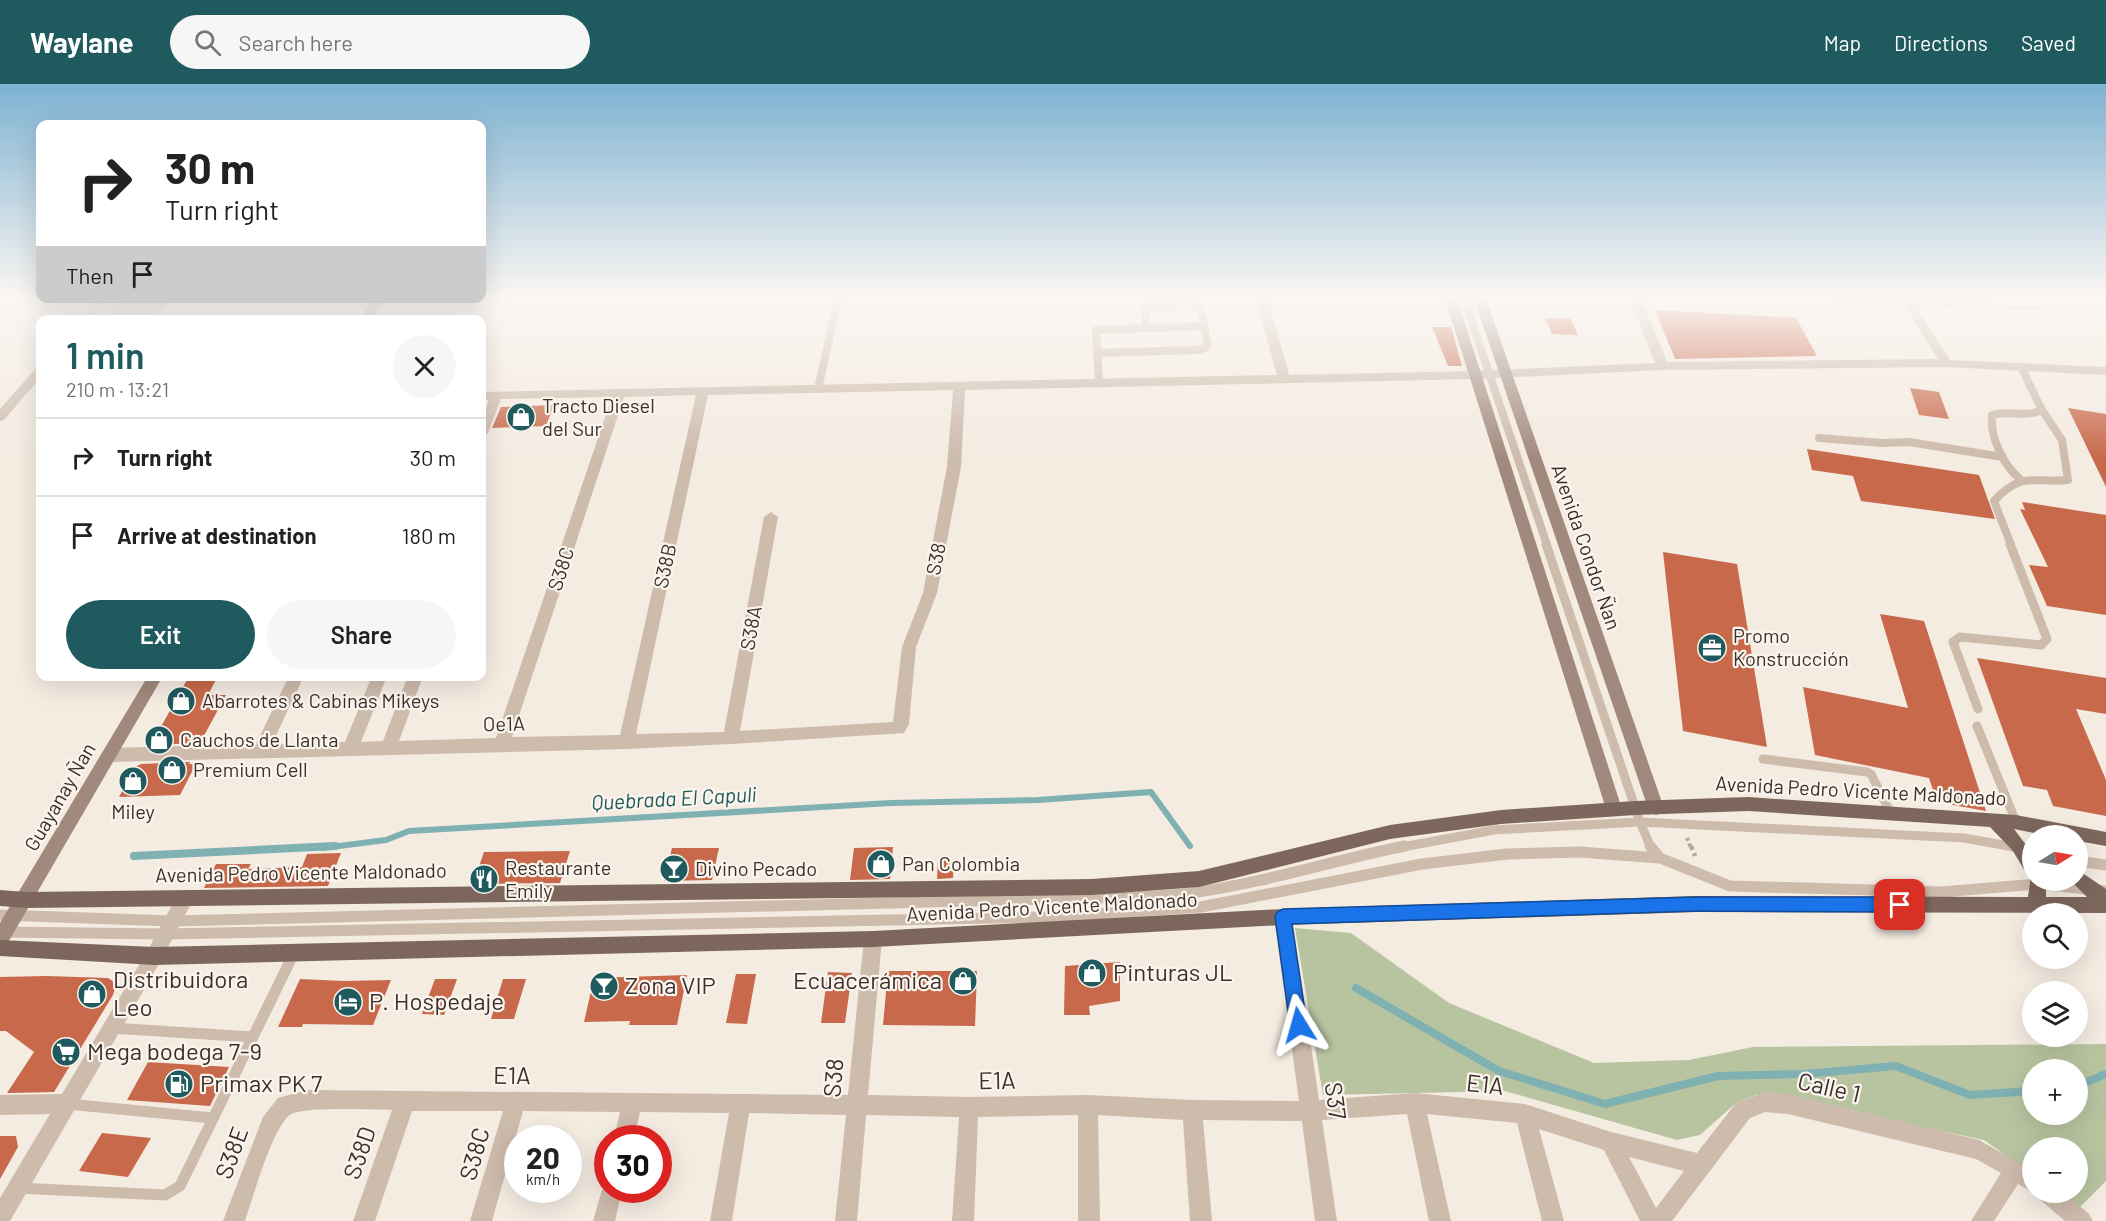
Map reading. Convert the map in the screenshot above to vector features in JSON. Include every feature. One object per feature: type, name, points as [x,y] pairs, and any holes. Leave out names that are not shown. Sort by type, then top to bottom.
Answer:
[{"type":"main road","points":[[1472,352],[1481,375],[1614,809]]},
{"type":"main road","name":"Avenida Condor Ñan","points":[[1498,352],[1656,808]]},
{"type":"main road","name":"Guayanay Ñan","points":[[1,938],[8,915],[26,900],[153,681]]},
{"type":"main road","name":"Avenida Pedro Vicente Maldonado","points":[[0,898],[26,900],[1092,887],[1199,879],[1390,832],[1501,817],[1614,809],[1637,815],[1656,808],[1748,804],[1890,812],[2031,825]]},
{"type":"main road","points":[[1994,820],[2022,844]]},
{"type":"main road","name":"Avenida Pedro Vicente Maldonado","points":[[2088,836],[2106,838]]},
{"type":"main road","points":[[2091,886],[2106,898]]},
{"type":"main road","name":"Avenida Pedro Vicente Maldonado","points":[[1,938],[154,956],[873,939],[1283,917],[1707,904],[2022,905]]},
{"type":"main road","name":"Avenida Pedro Vicente Maldonado","points":[[2088,905],[2106,905]]},
{"type":"street","points":[[1277,352],[1284,379]]},
{"type":"street","points":[[1657,352],[1662,366]]},
{"type":"street","points":[[1939,352],[1946,363]]},
{"type":"street","points":[[486,396],[1481,375],[1662,366],[1946,363],[2106,371]]},
{"type":"street","points":[[0,417],[36,375]]},
{"type":"street","name":"S38","points":[[898,728],[901,724],[909,648],[930,593],[954,467],[959,386]]},
{"type":"street","name":"S38B","points":[[626,742],[703,391]]},
{"type":"street","name":"S38C","points":[[502,745],[619,393]]},
{"type":"street","points":[[0,395],[19,395]]},
{"type":"street","points":[[486,423],[497,395]]},
{"type":"street","name":"S38A","points":[[731,738],[771,517]]},
{"type":"street","points":[[261,751],[295,681]]},
{"type":"street","points":[[350,748],[378,681]]},
{"type":"street","points":[[388,748],[414,681]]},
{"type":"street","name":"Oe1A","points":[[111,755],[626,742],[898,728]]},
{"type":"street","points":[[0,1218],[154,956],[185,898]]},
{"type":"street","name":"S37","points":[[1283,917],[1326,1221]]},
{"type":"street","name":"S38","points":[[846,1221],[873,939]]},
{"type":"street","name":"E1A","points":[[285,1106],[307,1100],[969,1107],[1088,1105],[1192,1110],[1311,1111],[1415,1103],[1525,1114],[1611,1142],[1702,1165]]},
{"type":"street","name":"S38D","points":[[364,1221],[405,1101]]},
{"type":"street","name":"S38C","points":[[482,1221],[516,1102]]},
{"type":"street","name":"Calle 1","points":[[1659,1221],[1743,1110],[1765,1102],[1788,1104],[1979,1150],[2022,1175]]},
{"type":"street","points":[[627,1125],[632,1103]]},
{"type":"street","points":[[721,1221],[741,1103]]},
{"type":"street","points":[[1415,1103],[1440,1221]]},
{"type":"street","points":[[0,1105],[67,1104]]},
{"type":"street","points":[[1088,1105],[1089,1221]]},
{"type":"street","name":"S38E","points":[[234,1221],[270,1124],[285,1106]]},
{"type":"street","points":[[963,1221],[969,1107]]},
{"type":"street","points":[[1192,1110],[1201,1221]]},
{"type":"street","points":[[1525,1114],[1553,1221]]},
{"type":"street","points":[[1611,1142],[1650,1221]]},
{"type":"street","points":[[1982,1221],[2015,1170]]},
{"type":"street","points":[[604,1221],[609,1203]]},
{"type":"street","points":[[2060,1203],[2082,1221]]},
{"type":"lane","points":[[818,389],[826,352]]},
{"type":"lane","points":[[1099,383],[1097,353],[1117,352]]},
{"type":"lane","points":[[1476,352],[1481,375],[1637,815],[1651,848],[1660,858]]},
{"type":"lane","points":[[2021,367],[2042,410],[2062,440],[2068,480],[2053,482],[2020,479],[2014,475],[2003,457],[1990,422],[1992,415],[1998,412],[2031,416],[2042,410]]},
{"type":"lane","points":[[1820,438],[1883,443],[1909,442],[2003,457]]},
{"type":"lane","points":[[1978,709],[1953,642],[1960,637],[2041,645],[2048,639],[1994,501],[2006,487],[2020,479]]},
{"type":"lane","points":[[1977,726],[2016,822]]},
{"type":"lane","points":[[1763,759],[1867,772],[1871,774],[1890,812]]},
{"type":"lane","points":[[1,938],[169,927],[1190,893],[1244,884],[1348,857],[1494,830],[1637,815],[1964,838],[2022,847]]},
{"type":"lane","points":[[8,915],[169,927],[1047,916],[1201,908],[1422,864],[1507,854],[1579,852],[1660,858],[1730,886],[1941,892],[2022,879]]},
{"type":"lane","points":[[2088,862],[2106,865]]},
{"type":"lane","points":[[17,1188],[165,1195],[180,1186],[294,953]]},
{"type":"lane","points":[[111,1028],[253,1037]]},
{"type":"lane","points":[[67,1104],[213,1118]]},
{"type":"green space","points":[[1295,928],[1351,933],[1449,1003],[1594,1063],[1689,1060],[1753,1047],[2022,1045],[2022,1047],[2088,1047],[2088,1044],[2106,1044],[2106,1181],[2088,1199],[2088,1137],[2022,1137],[2022,1167],[1984,1140],[1774,1096],[1756,1095],[1736,1103],[1700,1135],[1677,1140],[1505,1091],[1323,1095]]},
{"type":"green space","points":[[2068,1203],[2084,1203],[2077,1210]]},
{"type":"building","points":[[1442,352],[1458,352],[1462,366],[1448,366]]},
{"type":"building","points":[[1672,352],[1815,352],[1817,356],[1675,359]]},
{"type":"building","points":[[1910,388],[1939,392],[1949,419],[1919,415]]},
{"type":"building","name":"Tracto Diesel del Sur","points":[[554,405],[546,426],[492,428],[501,407]]},
{"type":"building","points":[[2068,408],[2106,414],[2106,487]]},
{"type":"building","points":[[1807,449],[1979,475],[1995,519],[1861,501],[1853,476],[1812,470]]},
{"type":"building","points":[[2022,502],[2106,515],[2106,615],[2047,606],[2029,565],[2048,567],[2020,509],[2025,510]]},
{"type":"building","name":"Promo Konstrucción","points":[[1663,552],[1737,564],[1767,747],[1683,731]]},
{"type":"building","points":[[1880,614],[1924,621],[1986,811],[1937,802],[1929,778],[1815,755],[1803,687],[1908,708]]},
{"type":"building","points":[[1977,658],[2106,678],[2106,714],[2076,709],[2106,780],[2106,816],[2053,806],[2047,790],[2023,786]]},
{"type":"building","points":[[186,681],[215,681],[208,695],[226,695],[200,743],[151,745]]},
{"type":"building","points":[[190,762],[189,764],[196,764],[180,795],[119,797],[135,767],[141,764]]},
{"type":"building","points":[[893,847],[890,879],[850,880],[854,848]]},
{"type":"building","points":[[672,848],[719,848],[712,880],[664,881]]},
{"type":"building","points":[[570,851],[560,883],[473,884],[484,852]]},
{"type":"building","points":[[341,853],[328,886],[204,888],[216,864],[251,864],[248,869],[302,867],[307,854]]},
{"type":"building","points":[[938,860],[954,861],[953,878],[937,879]]},
{"type":"building","points":[[1120,962],[1120,1001],[1089,1006],[1090,1015],[1064,1015],[1065,966]]},
{"type":"building","points":[[888,971],[977,971],[975,1026],[883,1025]]},
{"type":"building","points":[[828,972],[852,973],[845,1023],[821,1023]]},
{"type":"building","points":[[736,974],[756,974],[747,1024],[726,1023]]},
{"type":"building","points":[[687,975],[677,1025],[629,1025],[630,1021],[584,1022],[594,978]]},
{"type":"building","points":[[0,977],[108,978],[114,982],[115,988],[113,995],[54,1092],[7,1093],[34,1052],[6,1031],[0,1031]]},
{"type":"building","points":[[300,979],[391,980],[373,1025],[303,1024],[302,1027],[278,1027]]},
{"type":"building","points":[[435,979],[457,979],[444,1015],[422,1014]]},
{"type":"building","points":[[503,979],[526,979],[514,1019],[491,1019]]},
{"type":"building","name":"Primax PK 7","points":[[148,1062],[229,1067],[210,1106],[127,1100]]},
{"type":"building","points":[[102,1133],[151,1138],[128,1177],[79,1171]]},
{"type":"building","points":[[0,1136],[16,1136],[18,1147],[0,1179]]},
{"type":"waterway","name":"Quebrada El Capuli","points":[[323,848],[386,840],[409,831],[891,803],[1038,800],[1151,792],[1190,846]]},
{"type":"waterway","name":"Quebrada El Capuli","points":[[134,856],[335,846]]},
{"type":"waterway","name":"Quebrada El Capuli","points":[[1356,988],[1499,1071],[1605,1104],[1718,1076],[1804,1074],[1896,1066],[1970,1095],[2022,1092]]},
{"type":"waterway","name":"Quebrada El Capuli","points":[[2088,1082],[2106,1074]]},
{"type":"place","name":"Tracto Diesel del Sur","points":[[521,417]]},
{"type":"place","name":"Promo Konstrucción","points":[[1712,648]]},
{"type":"place","name":"Abarrotes & Cabinas Mikeys","points":[[181,701]]},
{"type":"place","name":"Cauchos de Llanta","points":[[159,740]]},
{"type":"place","name":"Premium Cell","points":[[172,770]]},
{"type":"place","name":"Miley","points":[[133,781]]},
{"type":"place","name":"Pan Colombia","points":[[881,864]]},
{"type":"place","name":"Divino Pecado","points":[[674,869]]},
{"type":"place","name":"Restaurante Emily","points":[[484,879]]},
{"type":"place","name":"Pinturas JL","points":[[1092,973]]},
{"type":"place","name":"Ecuacerámica","points":[[963,981]]},
{"type":"place","name":"Zona VIP","points":[[604,986]]},
{"type":"place","name":"Distribuidora Leo","points":[[92,994]]},
{"type":"place","name":"P. Hospedaje","points":[[348,1002]]},
{"type":"place","name":"Mega bodega 7-9","points":[[66,1052]]},
{"type":"place","name":"Primax PK 7","points":[[179,1084]]},
{"type":"route","points":[[1299,1025],[1283,917],[1697,904],[1900,905]]}]
